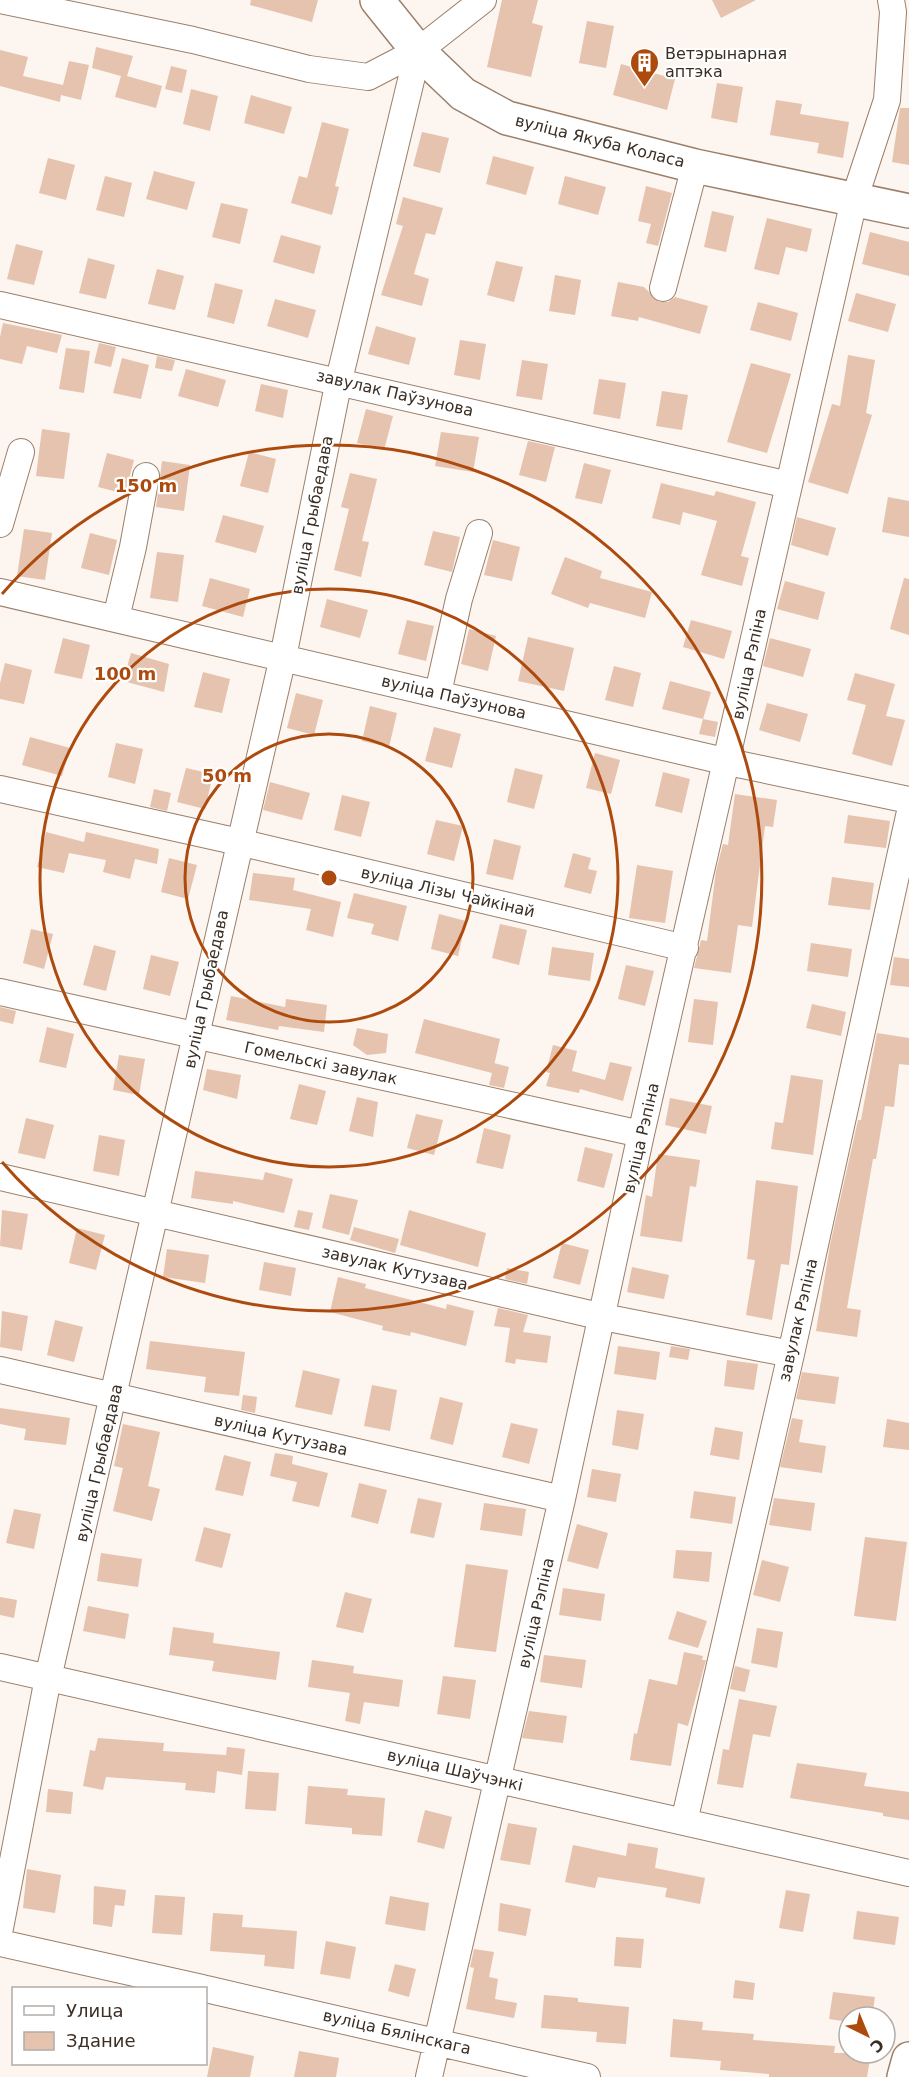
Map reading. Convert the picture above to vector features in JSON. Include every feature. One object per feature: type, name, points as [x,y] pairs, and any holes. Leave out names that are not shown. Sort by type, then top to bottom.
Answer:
[{"type":"main road","name":"вуліца Якуба Коласа","points":[[377,0],[418,51],[463,94],[507,118],[695,166],[909,211]]},
{"type":"main road","points":[[904,2077],[909,2059]]},
{"type":"street","points":[[0,0],[193,40],[309,69],[368,77],[418,51],[483,0]]},
{"type":"street","name":"вуліца Рэпіна","points":[[429,2077],[562,1499],[642,1134],[854,200],[887,99],[893,12],[891,0]]},
{"type":"street","name":"вуліца Грыбаедава","points":[[0,1928],[48,1678],[283,657],[339,380],[418,51]]},
{"type":"street","points":[[663,288],[695,166]]},
{"type":"street","name":"завулак Паўзунова","points":[[0,305],[339,380],[789,485]]},
{"type":"street","points":[[0,524],[21,452]]},
{"type":"street","points":[[116,618],[146,476]]},
{"type":"street","points":[[438,693],[459,599],[479,533]]},
{"type":"street","name":"вуліца Паўзунова","points":[[0,592],[728,762],[909,800]]},
{"type":"street","name":"вуліца Лізы Чайкінай","points":[[0,789],[239,842],[685,948]]},
{"type":"street","name":"завулак Рэпіна","points":[[684,1822],[791,1354],[909,816]]},
{"type":"street","name":"Гомельскі завулак","points":[[0,992],[642,1134]]},
{"type":"street","name":"завулак Кутузава","points":[[0,1177],[603,1317],[791,1354]]},
{"type":"street","name":"вуліца Кутузава","points":[[0,1370],[562,1499]]},
{"type":"street","name":"вуліца Шаўчэнкі","points":[[0,1667],[909,1873]]},
{"type":"street","name":"вуліца Бялінскага","points":[[0,1943],[195,1987]]},
{"type":"street","name":"вуліца Бялінскага","points":[[207,1990],[587,2077]]},
{"type":"building","points":[[251,0],[318,0],[312,22],[250,5]]},
{"type":"building","points":[[502,0],[538,0],[532,23],[543,26],[531,77],[487,67]]},
{"type":"building","points":[[712,0],[756,0],[721,18]]},
{"type":"building","points":[[587,21],[614,26],[606,68],[579,63]]},
{"type":"building","points":[[96,47],[133,56],[127,76],[162,86],[156,108],[115,97],[121,76],[92,68]]},
{"type":"building","points":[[0,50],[28,57],[23,76],[63,85],[69,61],[89,65],[81,100],[61,95],[60,102],[0,86]]},
{"type":"building","name":"Ветэрынарная аптэка","points":[[621,64],[675,79],[667,110],[613,95]]},
{"type":"building","points":[[171,66],[187,70],[182,93],[165,89]]},
{"type":"building","points":[[717,83],[743,87],[737,123],[711,118]]},
{"type":"building","points":[[191,89],[218,96],[210,131],[183,124]]},
{"type":"building","points":[[251,95],[292,107],[284,134],[244,123]]},
{"type":"building","points":[[776,100],[802,104],[800,114],[849,122],[843,158],[817,153],[819,143],[770,135]]},
{"type":"building","points":[[900,108],[909,108],[909,165],[892,162]]},
{"type":"building","points":[[322,122],[349,129],[335,186],[339,187],[332,215],[291,203],[299,176],[307,178]]},
{"type":"building","points":[[422,132],[449,138],[440,173],[413,166]]},
{"type":"building","points":[[493,156],[534,167],[526,195],[486,184]]},
{"type":"building","points":[[48,158],[75,165],[66,200],[39,193]]},
{"type":"building","points":[[154,171],[195,182],[187,210],[146,199]]},
{"type":"building","points":[[105,176],[132,183],[124,217],[96,210]]},
{"type":"building","points":[[565,176],[606,187],[598,215],[558,204]]},
{"type":"building","points":[[646,186],[672,193],[658,246],[646,243],[651,224],[638,221]]},
{"type":"building","points":[[403,197],[443,208],[435,235],[426,233],[414,274],[429,279],[422,306],[381,295],[403,226],[396,224]]},
{"type":"building","points":[[221,203],[248,209],[240,244],[212,237]]},
{"type":"building","points":[[712,211],[734,216],[726,252],[704,247]]},
{"type":"building","points":[[767,218],[812,229],[807,252],[786,247],[779,275],[754,269]]},
{"type":"building","points":[[870,232],[909,242],[909,276],[862,264]]},
{"type":"building","points":[[281,235],[321,246],[314,274],[273,262]]},
{"type":"building","points":[[16,244],[43,251],[34,285],[7,279]]},
{"type":"building","points":[[88,258],[115,265],[106,299],[79,293]]},
{"type":"building","points":[[496,261],[523,267],[514,302],[487,295]]},
{"type":"building","points":[[157,269],[184,276],[175,310],[148,304]]},
{"type":"building","points":[[555,275],[581,280],[575,315],[549,311]]},
{"type":"building","points":[[618,282],[644,287],[659,302],[668,302],[675,297],[708,306],[700,334],[639,317],[638,321],[611,316]]},
{"type":"building","points":[[215,283],[243,290],[234,324],[207,317]]},
{"type":"building","points":[[856,293],[896,304],[888,332],[848,321]]},
{"type":"building","points":[[275,299],[316,310],[308,338],[267,326]]},
{"type":"building","points":[[758,302],[798,313],[791,341],[750,330]]},
{"type":"building","points":[[3,323],[62,335],[57,353],[27,346],[22,364],[0,359],[0,337]]},
{"type":"building","points":[[376,326],[416,338],[409,365],[368,354]]},
{"type":"building","points":[[460,340],[486,344],[480,380],[454,375]]},
{"type":"building","points":[[99,343],[116,347],[111,367],[94,363]]},
{"type":"building","points":[[66,348],[90,351],[84,393],[59,389]]},
{"type":"building","points":[[848,355],[875,360],[866,413],[872,415],[848,494],[808,482],[832,404],[840,406]]},
{"type":"building","points":[[157,356],[175,360],[172,371],[155,368]]},
{"type":"building","points":[[122,358],[149,365],[141,399],[113,393]]},
{"type":"building","points":[[522,360],[548,364],[542,400],[516,396]]},
{"type":"building","points":[[751,363],[791,374],[767,453],[727,442]]},
{"type":"building","points":[[186,369],[226,380],[218,407],[178,396]]},
{"type":"building","points":[[599,379],[626,383],[620,419],[593,414]]},
{"type":"building","points":[[261,384],[288,390],[283,418],[255,411]]},
{"type":"building","points":[[662,391],[688,395],[682,430],[656,426]]},
{"type":"building","points":[[366,409],[393,416],[384,450],[357,443]]},
{"type":"building","points":[[42,429],[70,433],[64,479],[36,476]]},
{"type":"building","points":[[441,432],[479,437],[473,472],[435,466]]},
{"type":"building","points":[[528,441],[555,447],[546,482],[519,475]]},
{"type":"building","points":[[249,452],[276,459],[268,493],[240,486]]},
{"type":"building","points":[[107,453],[134,460],[125,494],[98,487]]},
{"type":"building","points":[[162,461],[190,465],[184,511],[156,507]]},
{"type":"building","points":[[584,463],[611,470],[602,504],[575,498]]},
{"type":"building","points":[[350,473],[377,479],[362,541],[369,542],[361,577],[334,570],[349,509],[341,507]]},
{"type":"building","points":[[661,483],[714,496],[716,491],[756,502],[741,556],[749,558],[742,586],[701,575],[717,521],[683,512],[680,525],[652,518]]},
{"type":"building","points":[[888,497],[909,501],[909,537],[882,532]]},
{"type":"building","points":[[223,515],[264,526],[256,553],[215,542]]},
{"type":"building","points":[[797,517],[836,528],[828,556],[791,545]]},
{"type":"building","points":[[24,529],[52,533],[45,580],[17,576]]},
{"type":"building","points":[[433,531],[460,537],[452,572],[424,565]]},
{"type":"building","points":[[90,533],[117,540],[109,575],[81,568]]},
{"type":"building","points":[[493,540],[520,547],[512,581],[484,575]]},
{"type":"building","points":[[157,552],[184,555],[178,602],[150,598]]},
{"type":"building","points":[[565,557],[602,571],[600,578],[652,592],[645,618],[590,603],[588,608],[551,594]]},
{"type":"building","points":[[210,578],[250,589],[243,617],[202,606]]},
{"type":"building","points":[[904,578],[909,579],[909,635],[890,629]]},
{"type":"building","points":[[785,581],[825,592],[818,620],[777,609]]},
{"type":"building","points":[[327,599],[368,610],[360,638],[320,627]]},
{"type":"building","points":[[407,620],[434,626],[426,661],[398,654]]},
{"type":"building","points":[[691,620],[732,631],[724,659],[683,647]]},
{"type":"building","points":[[469,629],[496,636],[488,671],[461,664]]},
{"type":"building","points":[[528,637],[574,648],[564,691],[518,681]]},
{"type":"building","points":[[63,638],[90,645],[82,679],[54,673]]},
{"type":"building","points":[[770,638],[811,649],[803,677],[763,666]]},
{"type":"building","points":[[131,653],[169,664],[164,692],[123,681]]},
{"type":"building","points":[[5,663],[32,670],[24,704],[0,699],[0,683]]},
{"type":"building","points":[[614,666],[641,673],[633,707],[605,700]]},
{"type":"building","points":[[203,672],[230,679],[222,713],[194,707]]},
{"type":"building","points":[[855,673],[895,684],[886,716],[905,720],[892,766],[852,754],[866,705],[847,700]]},
{"type":"building","points":[[670,681],[711,692],[703,719],[662,709]]},
{"type":"building","points":[[296,693],[323,700],[314,735],[287,728]]},
{"type":"building","points":[[767,703],[808,714],[800,742],[759,730]]},
{"type":"building","points":[[370,706],[397,713],[389,747],[362,741]]},
{"type":"building","points":[[703,719],[718,722],[715,737],[699,734]]},
{"type":"building","points":[[434,727],[461,734],[452,768],[425,761]]},
{"type":"building","points":[[30,737],[70,748],[62,776],[22,765]]},
{"type":"building","points":[[116,743],[143,749],[135,784],[108,777]]},
{"type":"building","points":[[595,753],[620,760],[611,794],[586,788]]},
{"type":"building","points":[[186,768],[213,774],[205,809],[177,802]]},
{"type":"building","points":[[515,768],[543,775],[534,809],[507,802]]},
{"type":"building","points":[[663,772],[690,779],[682,813],[655,806]]},
{"type":"building","points":[[270,782],[310,793],[302,820],[263,810]]},
{"type":"building","points":[[154,789],[171,793],[167,811],[150,807]]},
{"type":"building","points":[[735,794],[777,800],[773,827],[765,826],[752,927],[738,925],[731,973],[694,968],[701,940],[707,941],[716,871],[723,844],[728,845]]},
{"type":"building","points":[[342,795],[370,802],[361,837],[334,830]]},
{"type":"building","points":[[848,815],[890,821],[886,848],[844,843]]},
{"type":"building","points":[[436,820],[463,826],[454,861],[427,854]]},
{"type":"building","points":[[46,832],[84,842],[86,832],[159,849],[157,864],[135,859],[130,879],[103,872],[106,860],[69,853],[64,873],[37,867]]},
{"type":"building","points":[[494,839],[521,846],[513,880],[486,874]]},
{"type":"building","points":[[573,853],[591,858],[588,869],[597,871],[591,894],[564,887]]},
{"type":"building","points":[[169,858],[197,865],[188,899],[161,892]]},
{"type":"building","points":[[637,865],[673,871],[665,923],[629,918]]},
{"type":"building","points":[[253,873],[295,878],[293,890],[341,902],[333,937],[306,930],[311,909],[249,900]]},
{"type":"building","points":[[832,877],[874,883],[870,910],[828,905]]},
{"type":"building","points":[[354,893],[407,906],[398,941],[371,934],[374,924],[347,918]]},
{"type":"building","points":[[439,914],[466,921],[458,956],[431,949]]},
{"type":"building","points":[[500,924],[527,930],[519,965],[492,958]]},
{"type":"building","points":[[31,929],[53,934],[44,969],[23,963]]},
{"type":"building","points":[[811,943],[852,949],[848,977],[807,971]]},
{"type":"building","points":[[94,945],[116,951],[106,991],[83,985]]},
{"type":"building","points":[[552,947],[594,953],[590,981],[548,975]]},
{"type":"building","points":[[151,955],[179,962],[170,996],[143,989]]},
{"type":"building","points":[[894,957],[909,959],[909,987],[890,985]]},
{"type":"building","points":[[626,965],[654,971],[645,1006],[618,999]]},
{"type":"building","points":[[231,996],[285,1007],[286,999],[327,1005],[324,1032],[279,1026],[278,1030],[226,1020]]},
{"type":"building","points":[[694,999],[718,1002],[713,1045],[688,1042]]},
{"type":"building","points":[[812,1004],[846,1012],[841,1036],[806,1028]]},
{"type":"building","points":[[0,1007],[16,1011],[13,1024],[0,1021]]},
{"type":"building","points":[[424,1019],[500,1039],[495,1063],[509,1067],[504,1088],[489,1085],[492,1073],[415,1053]]},
{"type":"building","points":[[47,1027],[74,1034],[66,1068],[39,1062]]},
{"type":"building","points":[[357,1028],[388,1034],[386,1053],[367,1055],[353,1045]]},
{"type":"building","points":[[877,1033],[909,1038],[909,1065],[899,1064],[894,1107],[885,1106],[876,1159],[873,1159],[847,1308],[861,1310],[857,1337],[816,1331],[830,1245],[858,1120],[861,1120]]},
{"type":"building","points":[[553,1045],[577,1051],[572,1071],[605,1080],[610,1062],[632,1067],[623,1101],[580,1089],[579,1093],[546,1086],[550,1073],[546,1072]]},
{"type":"building","points":[[119,1055],[145,1059],[139,1095],[113,1090]]},
{"type":"building","points":[[207,1069],[241,1075],[237,1099],[203,1090]]},
{"type":"building","points":[[791,1075],[823,1080],[813,1155],[771,1149],[775,1122],[783,1123]]},
{"type":"building","points":[[299,1084],[326,1091],[317,1125],[290,1119]]},
{"type":"building","points":[[357,1097],[378,1102],[373,1137],[349,1131]]},
{"type":"building","points":[[670,1098],[712,1106],[706,1134],[665,1125]]},
{"type":"building","points":[[416,1114],[443,1120],[434,1155],[407,1148]]},
{"type":"building","points":[[26,1118],[54,1125],[45,1159],[18,1153]]},
{"type":"building","points":[[484,1128],[511,1135],[503,1169],[476,1163]]},
{"type":"building","points":[[99,1135],[125,1140],[119,1176],[93,1171]]},
{"type":"building","points":[[585,1147],[613,1154],[604,1188],[577,1181]]},
{"type":"building","points":[[658,1154],[700,1160],[696,1187],[690,1186],[682,1242],[640,1236],[646,1195],[652,1197]]},
{"type":"building","points":[[195,1171],[263,1180],[265,1172],[293,1179],[284,1213],[233,1201],[233,1204],[191,1198]]},
{"type":"building","points":[[756,1180],[798,1186],[789,1265],[781,1264],[772,1320],[746,1315],[755,1260],[747,1259]]},
{"type":"building","points":[[330,1194],[358,1200],[349,1235],[322,1228]]},
{"type":"building","points":[[2,1210],[28,1214],[22,1250],[0,1246]]},
{"type":"building","points":[[298,1210],[313,1213],[309,1230],[294,1227]]},
{"type":"building","points":[[409,1210],[486,1233],[478,1267],[400,1245]]},
{"type":"building","points":[[354,1227],[399,1239],[395,1253],[350,1240]]},
{"type":"building","points":[[77,1228],[105,1235],[96,1270],[69,1263]]},
{"type":"building","points":[[562,1243],[589,1250],[580,1285],[553,1278]]},
{"type":"building","points":[[167,1249],[209,1255],[205,1283],[163,1277]]},
{"type":"building","points":[[264,1262],[296,1268],[291,1296],[259,1290]]},
{"type":"building","points":[[632,1267],[669,1275],[664,1299],[627,1292]]},
{"type":"building","points":[[507,1268],[529,1272],[527,1284],[505,1279]]},
{"type":"building","points":[[338,1277],[366,1284],[365,1288],[446,1309],[447,1304],[474,1311],[466,1346],[411,1332],[410,1336],[382,1330],[383,1326],[330,1312]]},
{"type":"building","points":[[498,1308],[528,1315],[523,1332],[551,1336],[547,1363],[516,1359],[515,1364],[505,1362],[510,1328],[494,1326]]},
{"type":"building","points":[[2,1311],[28,1316],[22,1351],[0,1347]]},
{"type":"building","points":[[55,1320],[83,1327],[74,1362],[47,1355]]},
{"type":"building","points":[[150,1341],[245,1352],[239,1396],[204,1392],[206,1377],[146,1369]]},
{"type":"building","points":[[618,1346],[660,1352],[656,1380],[614,1374]]},
{"type":"building","points":[[671,1346],[690,1349],[688,1360],[669,1357]]},
{"type":"building","points":[[727,1360],[758,1364],[754,1390],[724,1386]]},
{"type":"building","points":[[303,1370],[340,1379],[332,1415],[295,1407]]},
{"type":"building","points":[[802,1372],[839,1377],[835,1404],[796,1399]]},
{"type":"building","points":[[372,1385],[397,1390],[390,1431],[364,1426]]},
{"type":"building","points":[[243,1395],[257,1397],[255,1413],[241,1410]]},
{"type":"building","points":[[440,1397],[463,1403],[453,1445],[430,1439]]},
{"type":"building","points":[[0,1408],[70,1418],[66,1445],[24,1440],[26,1429],[0,1424]]},
{"type":"building","points":[[617,1410],[644,1414],[638,1450],[612,1445]]},
{"type":"building","points":[[792,1418],[803,1420],[799,1442],[826,1446],[822,1473],[780,1467]]},
{"type":"building","points":[[887,1419],[909,1423],[909,1450],[883,1447]]},
{"type":"building","points":[[511,1423],[538,1429],[529,1464],[502,1457]]},
{"type":"building","points":[[123,1424],[160,1432],[148,1486],[160,1489],[152,1521],[113,1511],[123,1468],[114,1466]]},
{"type":"building","points":[[715,1427],[743,1432],[739,1460],[710,1455]]},
{"type":"building","points":[[275,1453],[293,1456],[292,1464],[328,1473],[319,1507],[292,1501],[297,1482],[270,1476]]},
{"type":"building","points":[[224,1455],[251,1462],[243,1496],[215,1490]]},
{"type":"building","points":[[592,1469],[621,1474],[616,1502],[587,1497]]},
{"type":"building","points":[[359,1483],[387,1490],[378,1524],[351,1517]]},
{"type":"building","points":[[694,1491],[736,1497],[732,1524],[690,1518]]},
{"type":"building","points":[[418,1498],[442,1503],[434,1538],[410,1533]]},
{"type":"building","points":[[774,1498],[815,1503],[811,1531],[769,1525]]},
{"type":"building","points":[[484,1503],[526,1509],[522,1536],[480,1530]]},
{"type":"building","points":[[14,1509],[41,1514],[34,1549],[6,1543]]},
{"type":"building","points":[[577,1524],[608,1533],[598,1569],[567,1561]]},
{"type":"building","points":[[204,1527],[231,1534],[222,1568],[195,1561]]},
{"type":"building","points":[[865,1537],[907,1542],[896,1621],[854,1616]]},
{"type":"building","points":[[676,1550],[712,1552],[709,1582],[673,1578]]},
{"type":"building","points":[[101,1553],[142,1559],[138,1587],[97,1581]]},
{"type":"building","points":[[762,1560],[789,1567],[780,1602],[753,1595]]},
{"type":"building","points":[[466,1564],[508,1570],[496,1652],[454,1647]]},
{"type":"building","points":[[563,1588],[605,1594],[601,1621],[559,1615]]},
{"type":"building","points":[[345,1592],[372,1599],[363,1633],[336,1627]]},
{"type":"building","points":[[0,1597],[17,1600],[14,1618],[0,1615]]},
{"type":"building","points":[[88,1606],[129,1614],[125,1639],[83,1631]]},
{"type":"building","points":[[677,1611],[707,1621],[698,1648],[668,1639]]},
{"type":"building","points":[[173,1627],[214,1633],[213,1643],[280,1652],[276,1680],[212,1671],[214,1661],[169,1655]]},
{"type":"building","points":[[757,1628],[783,1632],[777,1668],[751,1663]]},
{"type":"building","points":[[684,1652],[703,1656],[702,1660],[706,1660],[688,1726],[678,1723],[671,1766],[630,1760],[634,1733],[637,1734],[649,1679],[677,1685]]},
{"type":"building","points":[[544,1655],[586,1660],[582,1688],[540,1682]]},
{"type":"building","points":[[312,1660],[354,1666],[353,1673],[403,1680],[399,1707],[364,1702],[360,1724],[345,1721],[350,1693],[308,1687]]},
{"type":"building","points":[[735,1666],[750,1670],[745,1692],[730,1689]]},
{"type":"building","points":[[443,1676],[476,1680],[470,1719],[437,1714]]},
{"type":"building","points":[[739,1699],[777,1706],[770,1737],[753,1734],[743,1788],[717,1784],[723,1749],[729,1750]]},
{"type":"building","points":[[529,1711],[567,1716],[563,1743],[522,1738]]},
{"type":"building","points":[[98,1738],[164,1743],[163,1751],[226,1755],[227,1747],[245,1749],[242,1775],[217,1771],[215,1793],[185,1790],[186,1783],[106,1777],[103,1790],[83,1786],[90,1750],[95,1751]]},
{"type":"building","points":[[797,1763],[867,1773],[864,1786],[909,1792],[909,1820],[883,1816],[883,1813],[790,1798]]},
{"type":"building","points":[[248,1771],[279,1773],[276,1811],[245,1809]]},
{"type":"building","points":[[308,1786],[348,1789],[347,1795],[385,1798],[382,1836],[352,1834],[352,1828],[305,1824]]},
{"type":"building","points":[[48,1789],[73,1792],[71,1814],[46,1812]]},
{"type":"building","points":[[425,1810],[452,1817],[444,1849],[417,1842]]},
{"type":"building","points":[[508,1823],[537,1828],[530,1865],[500,1860]]},
{"type":"building","points":[[628,1843],[658,1848],[655,1868],[705,1878],[700,1904],[665,1897],[667,1888],[598,1877],[595,1888],[565,1882],[573,1845],[626,1856]]},
{"type":"building","points":[[27,1869],[61,1875],[55,1913],[23,1908]]},
{"type":"building","points":[[94,1886],[126,1890],[124,1906],[115,1905],[112,1927],[93,1924]]},
{"type":"building","points":[[786,1890],[810,1894],[803,1932],[779,1928]]},
{"type":"building","points":[[155,1895],[185,1897],[182,1935],[152,1933]]},
{"type":"building","points":[[390,1896],[429,1903],[425,1931],[385,1924]]},
{"type":"building","points":[[500,1903],[531,1909],[526,1936],[498,1931]]},
{"type":"building","points":[[857,1911],[899,1917],[895,1945],[853,1939]]},
{"type":"building","points":[[213,1913],[243,1915],[242,1927],[297,1931],[294,1969],[264,1966],[265,1955],[210,1951]]},
{"type":"building","points":[[616,1937],[644,1939],[641,1968],[614,1966]]},
{"type":"building","points":[[326,1941],[356,1947],[350,1979],[320,1974]]},
{"type":"building","points":[[474,1949],[494,1952],[489,1977],[498,1979],[495,1999],[517,2003],[514,2018],[466,2009],[474,1968],[470,1967]]},
{"type":"building","points":[[395,1964],[416,1969],[409,1997],[388,1991]]},
{"type":"building","points":[[735,1980],[755,1983],[753,2000],[733,1998]]},
{"type":"building","points":[[833,1992],[875,1997],[874,2005],[837,2005],[837,2020],[829,2019]]},
{"type":"building","points":[[544,1995],[578,1998],[578,2002],[629,2007],[626,2044],[596,2042],[597,2032],[541,2028]]},
{"type":"building","points":[[673,2019],[703,2022],[702,2030],[754,2034],[753,2040],[835,2046],[837,2065],[869,2065],[867,2077],[769,2077],[769,2074],[720,2070],[721,2061],[670,2057]]},
{"type":"building","points":[[213,2047],[254,2056],[250,2077],[207,2077]]},
{"type":"building","points":[[299,2051],[339,2058],[336,2077],[294,2077]]},
{"type":"place","name":"Ветэрынарная аптэка","points":[[644,88]]}]
